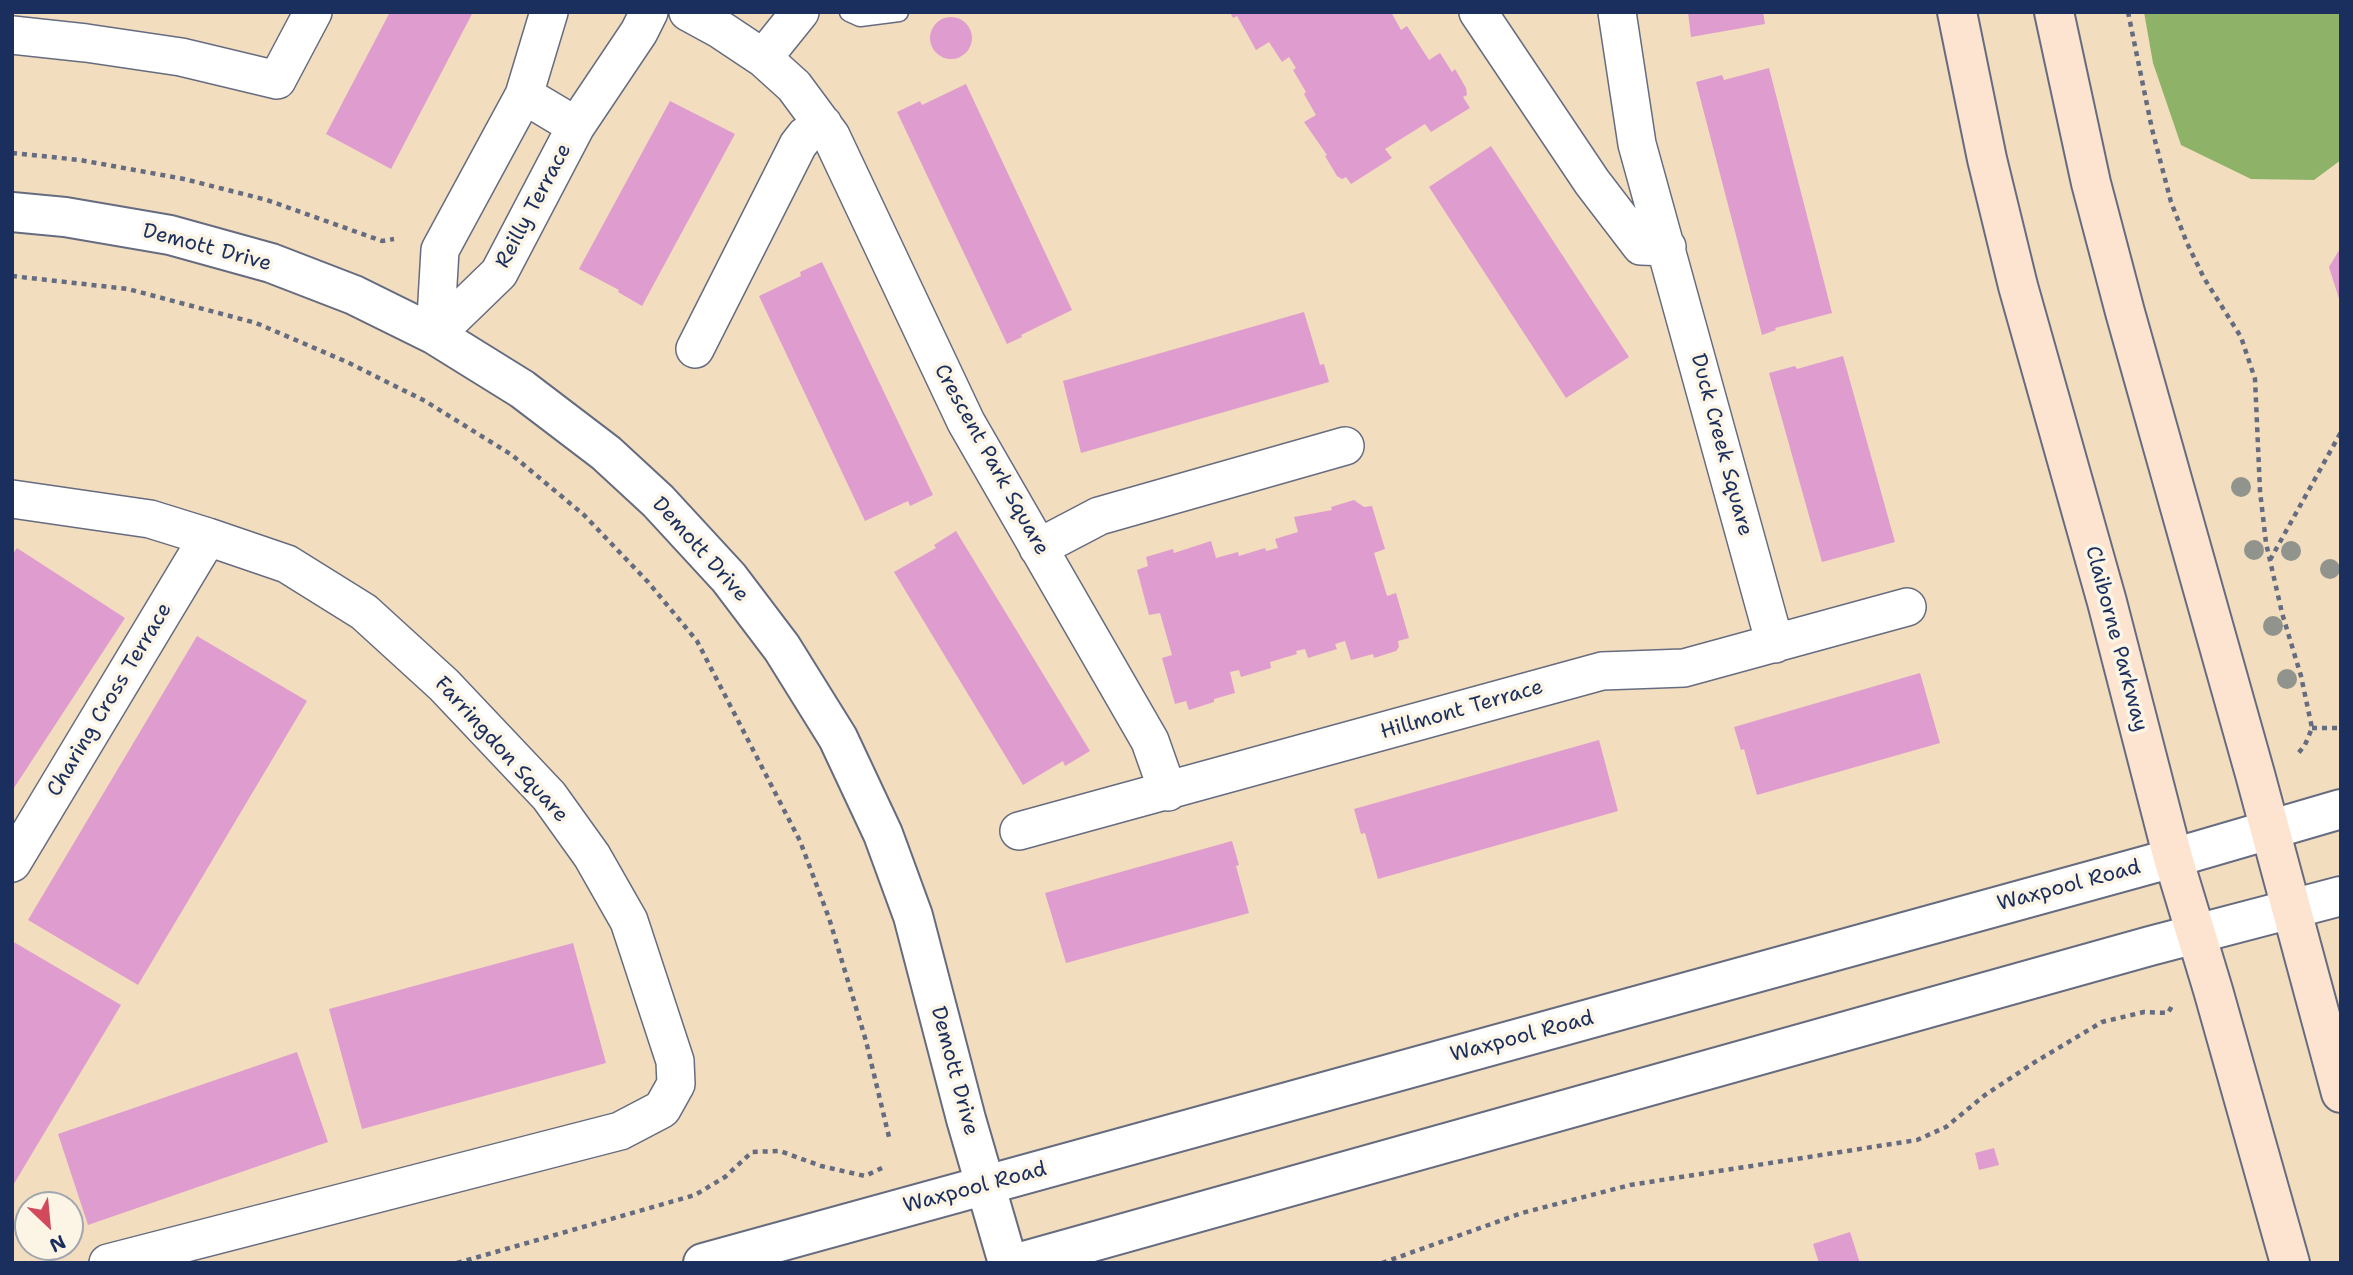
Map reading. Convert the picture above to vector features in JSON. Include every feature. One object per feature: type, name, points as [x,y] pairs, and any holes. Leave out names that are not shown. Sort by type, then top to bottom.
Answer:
[{"type":"main road","name":"Claiborne Parkway","points":[[1958,12],[1987,159],[2018,286],[2107,602],[2173,858],[2290,1263]]},
{"type":"main road","points":[[2054,12],[2091,183],[2125,312],[2341,1093]]},
{"type":"street","points":[[12,36],[86,43],[181,57],[277,80],[313,12]]},
{"type":"street","points":[[435,335],[440,250],[524,95],[549,12]]},
{"type":"street","name":"Reilly Terrace","points":[[435,335],[499,273],[576,126],[639,32],[649,12]]},
{"type":"street","name":"Crescent Park Square","points":[[688,12],[763,58],[794,86],[831,136],[966,422],[1150,741],[1168,792]]},
{"type":"street","points":[[763,58],[800,12]]},
{"type":"street","points":[[1478,12],[1592,181],[1641,246],[1667,247]]},
{"type":"street","name":"Duck Creek Square","points":[[1617,12],[1637,144],[1775,644]]},
{"type":"street","name":"Reilly Terrace","points":[[524,95],[576,126]]},
{"type":"street","points":[[695,349],[797,145],[822,124]]},
{"type":"street","name":"Demott Drive","points":[[12,212],[65,217],[170,235],[271,263],[354,295],[435,335],[522,389],[606,453],[658,501],[729,578],[782,648],[838,738],[883,834],[913,916],[1008,1263]]},
{"type":"street","points":[[1038,548],[1099,516],[1345,446]]},
{"type":"street","name":"Farringdon Square","points":[[12,499],[149,519],[208,537],[287,564],[364,612],[444,685],[549,796],[592,856],[629,921],[675,1061],[676,1084],[662,1109],[620,1131],[108,1263]]},
{"type":"street","name":"Charing Cross Terrace","points":[[12,863],[208,537]]},
{"type":"street","name":"Hillmont Terrace","points":[[1019,831],[1602,671],[1684,668],[1907,607]]},
{"type":"street","name":"Waxpool Road","points":[[703,1263],[2173,858],[2341,809]]},
{"type":"street","points":[[1017,1263],[2341,896]]},
{"type":"lane","points":[[849,12],[860,17],[899,12]]},
{"type":"path","points":[[2127,12],[2149,117],[2171,202],[2204,278],[2241,337],[2256,379],[2260,491],[2266,543],[2312,728],[2305,745],[2296,756]]},
{"type":"path","points":[[12,153],[80,160],[184,179],[267,200],[382,240],[394,239]]},
{"type":"path","points":[[12,276],[128,289],[256,323],[347,362],[425,401],[512,455],[584,515],[648,582],[697,641],[800,841],[829,918],[866,1041],[889,1137]]},
{"type":"path","points":[[2270,560],[2341,432]]},
{"type":"path","points":[[2312,728],[2341,728]]},
{"type":"path","points":[[1382,1263],[1522,1213],[1630,1185],[1917,1140],[1946,1127],[1985,1095],[2102,1022],[2144,1012],[2168,1013],[2174,1004]]},
{"type":"path","points":[[457,1263],[695,1195],[725,1177],[752,1152],[780,1151],[821,1166],[865,1176],[882,1168]]},
{"type":"green space","points":[[2144,12],[2341,12],[2341,160],[2314,180],[2251,179],[2181,145],[2153,63]]},
{"type":"building","points":[[390,12],[473,12],[391,169],[326,134]]},
{"type":"building","points":[[1230,12],[1391,12],[1401,30],[1407,26],[1429,60],[1440,53],[1452,72],[1455,69],[1466,88],[1467,95],[1463,97],[1470,108],[1431,132],[1425,124],[1385,149],[1392,158],[1351,184],[1346,177],[1342,179],[1337,176],[1325,156],[1327,155],[1304,122],[1316,115],[1289,57],[1282,62],[1269,42],[1256,50],[1237,16],[1233,18]]},
{"type":"building","points":[[1688,12],[1763,12],[1765,24],[1691,37]]},
{"type":"building","points":[[951,17],[966,23],[972,38],[966,53],[951,59],[936,53],[930,38],[936,23]]},
{"type":"building","points":[[1769,68],[1832,313],[1775,328],[1776,330],[1762,335],[1696,82],[1722,75],[1724,80]]},
{"type":"building","points":[[966,84],[1072,310],[1007,344],[897,112],[920,101],[922,105]]},
{"type":"building","points":[[670,101],[735,134],[642,306],[618,292],[619,290],[579,269]]},
{"type":"building","points":[[1491,146],[1629,357],[1566,398],[1429,187]]},
{"type":"building","points":[[2341,247],[2341,302],[2340,302],[2329,267]]},
{"type":"building","points":[[822,262],[933,495],[910,506],[908,501],[865,521],[759,296],[801,276],[800,272]]},
{"type":"building","points":[[1304,312],[1320,365],[1324,364],[1329,382],[1081,453],[1063,381]]},
{"type":"building","points":[[1843,356],[1895,542],[1822,562],[1769,373],[1795,366],[1797,369]]},
{"type":"building","points":[[1354,500],[1364,507],[1372,506],[1385,549],[1374,553],[1387,596],[1396,593],[1409,638],[1398,641],[1399,647],[1396,651],[1374,658],[1373,654],[1351,660],[1345,641],[1335,644],[1337,649],[1308,658],[1305,649],[1296,651],[1297,654],[1270,662],[1271,668],[1241,677],[1239,670],[1230,672],[1235,693],[1189,710],[1186,701],[1175,704],[1162,658],[1172,655],[1160,613],[1149,615],[1137,570],[1148,566],[1146,557],[1173,549],[1174,553],[1211,541],[1216,558],[1238,552],[1239,556],[1265,548],[1266,551],[1278,548],[1275,539],[1298,532],[1294,517],[1332,510],[1331,507]]},
{"type":"building","points":[[956,531],[1090,751],[1065,766],[1063,761],[1023,785],[894,572],[936,548],[934,545]]},
{"type":"building","points":[[17,548],[125,618],[12,791],[12,555]]},
{"type":"building","points":[[197,636],[307,701],[138,985],[28,920]]},
{"type":"building","points":[[1920,673],[1940,743],[1757,795],[1744,749],[1741,750],[1734,727]]},
{"type":"building","points":[[1599,740],[1618,811],[1378,879],[1365,833],[1361,834],[1354,809]]},
{"type":"building","points":[[1232,841],[1249,913],[1066,963],[1045,893]]},
{"type":"building","points":[[12,941],[121,1005],[12,1187]]},
{"type":"building","points":[[573,943],[606,1063],[362,1129],[329,1009]]},
{"type":"building","points":[[297,1052],[328,1142],[88,1225],[84,1213],[84,1191],[77,1191],[58,1134]]},
{"type":"building","points":[[1994,1148],[1999,1165],[1979,1170],[1975,1153]]},
{"type":"building","points":[[1850,1232],[1860,1263],[1819,1263],[1813,1244]]}]
